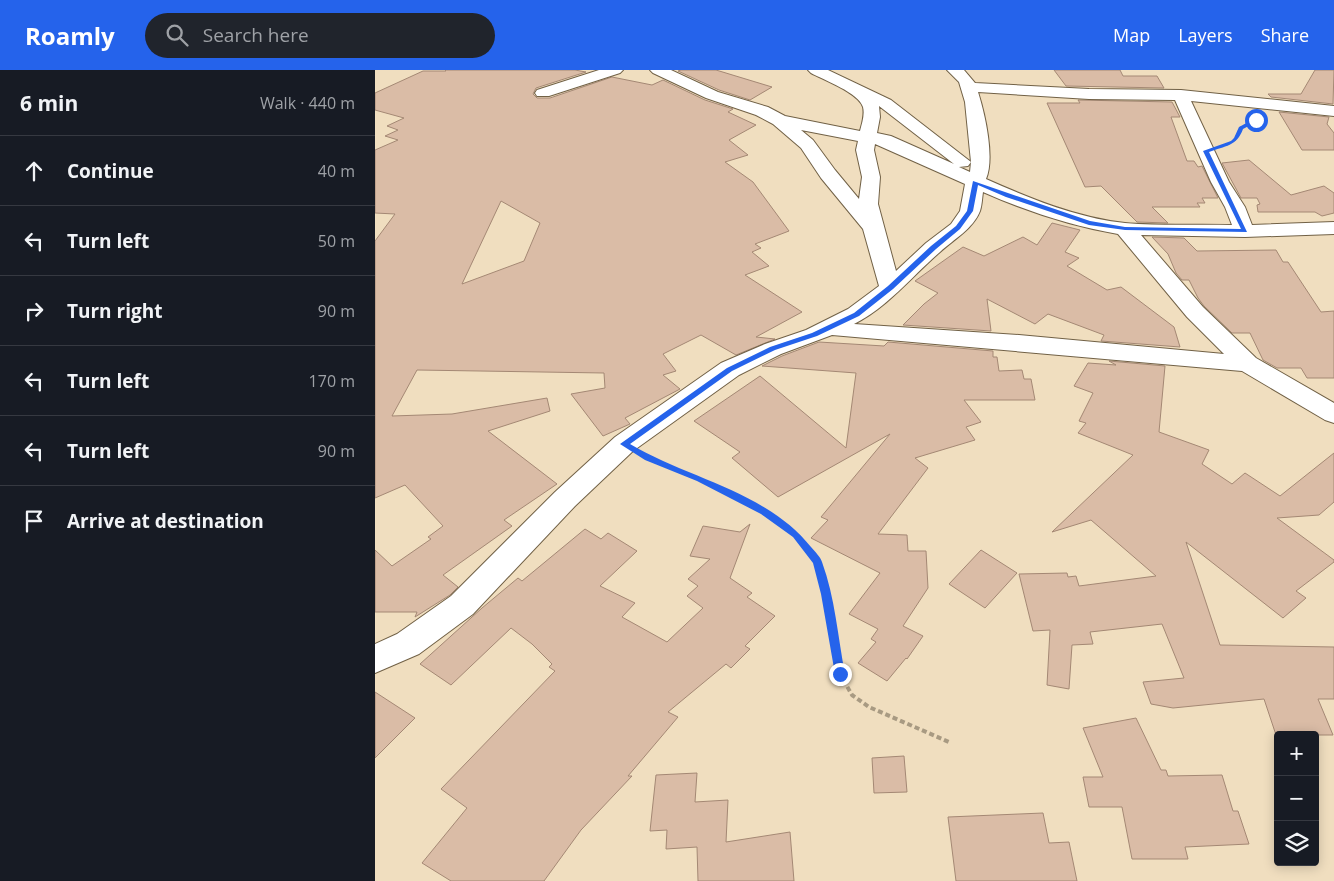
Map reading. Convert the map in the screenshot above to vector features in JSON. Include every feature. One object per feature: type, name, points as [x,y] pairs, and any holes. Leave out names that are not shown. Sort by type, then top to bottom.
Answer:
[{"type":"street","points":[[543,93],[615,70]]},
{"type":"street","points":[[658,70],[713,95],[762,111],[779,120],[807,144],[828,174],[873,228]]},
{"type":"street","points":[[816,70],[885,103],[978,177],[1008,196],[1089,223],[1125,229],[1245,231],[1334,228]]},
{"type":"street","points":[[375,659],[408,644],[462,605],[565,499],[624,444],[729,369],[773,349],[829,328],[857,314],[890,288],[933,247],[958,228],[970,211],[978,177],[980,149],[977,121],[966,80],[955,70]]},
{"type":"street","points":[[1009,73],[1006,80],[1011,90]]},
{"type":"street","points":[[968,88],[1089,94],[1181,95],[1334,111]]},
{"type":"street","points":[[865,95],[871,107],[872,117],[865,150],[871,177],[869,204],[873,228],[890,288]]},
{"type":"street","points":[[1181,95],[1188,115],[1200,135],[1245,231]]},
{"type":"street","points":[[779,120],[823,130],[885,140],[978,177]]},
{"type":"street","points":[[1125,229],[1195,312],[1247,363],[1334,414]]},
{"type":"street","points":[[829,328],[1054,346],[1192,362],[1247,363]]},
{"type":"path","points":[[1206,151],[1233,142],[1237,139],[1240,128],[1248,123],[1293,108]]},
{"type":"path","points":[[624,444],[647,458],[700,479],[764,511],[796,535],[818,562],[826,594],[840,674],[852,695],[869,707],[949,742]]},
{"type":"building","points":[[575,70],[586,72],[536,88],[533,94],[537,98],[550,98],[612,77],[652,85],[663,80],[705,100],[733,109],[728,112],[756,125],[729,140],[748,155],[725,162],[753,182],[789,231],[755,244],[761,248],[752,252],[769,266],[745,275],[802,312],[756,337],[775,339],[736,355],[701,335],[663,354],[676,371],[663,375],[680,389],[625,418],[630,424],[603,436],[571,394],[605,388],[604,373],[417,370],[392,416],[452,414],[547,398],[550,411],[488,431],[557,484],[504,520],[512,526],[443,575],[458,587],[450,595],[415,617],[417,612],[375,612],[375,550],[392,566],[431,539],[428,537],[443,526],[405,485],[375,498],[375,241],[395,214],[375,213],[375,150],[398,140],[385,136],[398,130],[387,126],[404,118],[375,110],[375,93],[423,71]],"holes":[[[501,201],[540,223],[524,261],[462,284]]]},
{"type":"building","points":[[716,70],[772,87],[750,100],[719,90],[678,71]]},
{"type":"building","points":[[1054,70],[1120,70],[1123,76],[1157,76],[1164,88],[1066,86]]},
{"type":"building","points":[[1315,70],[1334,70],[1333,104],[1271,97],[1268,94],[1301,94]]},
{"type":"building","points":[[1078,100],[1172,102],[1180,117],[1171,117],[1187,161],[1194,161],[1198,167],[1202,166],[1218,198],[1202,198],[1205,203],[1197,203],[1200,207],[1152,207],[1168,223],[1137,222],[1101,186],[1085,187],[1047,103],[1080,103]]},
{"type":"building","points":[[1279,112],[1329,117],[1327,124],[1334,133],[1334,150],[1302,150]]},
{"type":"building","points":[[1249,160],[1291,195],[1324,186],[1334,193],[1334,213],[1322,216],[1315,212],[1258,212],[1257,205],[1260,204],[1257,198],[1241,198],[1222,163]]},
{"type":"building","points":[[1052,223],[1080,230],[1065,252],[1079,258],[1067,266],[1107,290],[1121,287],[1174,327],[1180,347],[1101,341],[1104,335],[1048,314],[1035,324],[987,299],[991,331],[903,325],[938,293],[915,281],[963,247],[984,256],[1023,237],[1037,245]]},
{"type":"building","points":[[1152,237],[1184,238],[1197,251],[1276,250],[1283,262],[1288,262],[1321,312],[1334,311],[1334,378],[1307,378],[1301,368],[1277,368],[1263,360],[1250,333],[1232,333],[1204,306],[1189,280],[1182,280],[1176,273],[1168,254]]},
{"type":"building","points":[[819,342],[884,346],[888,342],[993,351],[993,357],[997,357],[999,371],[1022,370],[1024,379],[1031,379],[1035,400],[964,400],[981,422],[966,427],[975,440],[915,458],[928,468],[878,534],[907,535],[908,551],[926,551],[928,588],[903,626],[923,636],[907,659],[887,681],[858,663],[876,642],[871,639],[878,629],[849,614],[880,573],[811,538],[828,520],[821,517],[890,434],[778,497],[732,458],[740,452],[694,421],[760,376],[846,448],[856,373],[762,366]]},
{"type":"building","points":[[1109,361],[1165,366],[1159,432],[1209,450],[1202,464],[1232,484],[1245,473],[1280,496],[1334,453],[1334,502],[1319,515],[1277,518],[1334,560],[1334,562],[1296,591],[1306,598],[1283,618],[1186,542],[1220,645],[1334,647],[1334,699],[1318,699],[1333,735],[1319,735],[1319,731],[1275,731],[1264,699],[1173,708],[1151,704],[1143,682],[1184,678],[1162,624],[1090,632],[1093,644],[1072,645],[1069,689],[1047,685],[1050,630],[1033,631],[1019,574],[1067,573],[1068,577],[1076,576],[1079,586],[1156,576],[1091,520],[1052,532],[1133,455],[1078,433],[1086,423],[1079,421],[1093,393],[1074,386],[1088,363],[1116,365]]},
{"type":"building","points":[[750,524],[730,578],[752,593],[747,597],[775,616],[745,646],[750,649],[731,668],[726,664],[668,712],[678,717],[628,776],[632,776],[581,830],[544,881],[451,881],[422,863],[467,808],[441,789],[555,671],[549,667],[552,664],[532,644],[511,628],[451,685],[420,664],[518,578],[522,581],[585,529],[601,539],[608,533],[637,551],[600,586],[635,603],[622,617],[667,642],[703,608],[687,596],[698,586],[688,579],[710,559],[690,556],[703,526],[740,532]]},
{"type":"building","points":[[981,550],[1017,573],[985,608],[949,584]]},
{"type":"building","points":[[375,692],[415,718],[375,758]]},
{"type":"building","points":[[1136,718],[1161,770],[1166,770],[1168,776],[1222,775],[1233,811],[1238,811],[1249,844],[1185,847],[1188,859],[1132,859],[1122,807],[1089,807],[1083,777],[1103,777],[1083,728]]},
{"type":"building","points":[[904,756],[907,792],[874,793],[872,758]]},
{"type":"building","points":[[697,773],[695,802],[728,800],[726,842],[790,832],[794,881],[698,881],[697,847],[666,849],[667,830],[650,831],[656,775]]},
{"type":"building","points":[[1043,813],[1049,843],[1069,842],[1077,881],[956,881],[948,817]]},
{"type":"route","points":[[840,674],[826,594],[818,562],[796,535],[764,511],[700,479],[647,458],[624,444],[729,369],[773,349],[814,335],[857,314],[890,288],[933,247],[958,228],[970,211],[975,182],[1008,196],[1089,223],[1125,229],[1245,231],[1235,207],[1220,182],[1206,151],[1233,142],[1237,139],[1240,128],[1256,120]]}]
